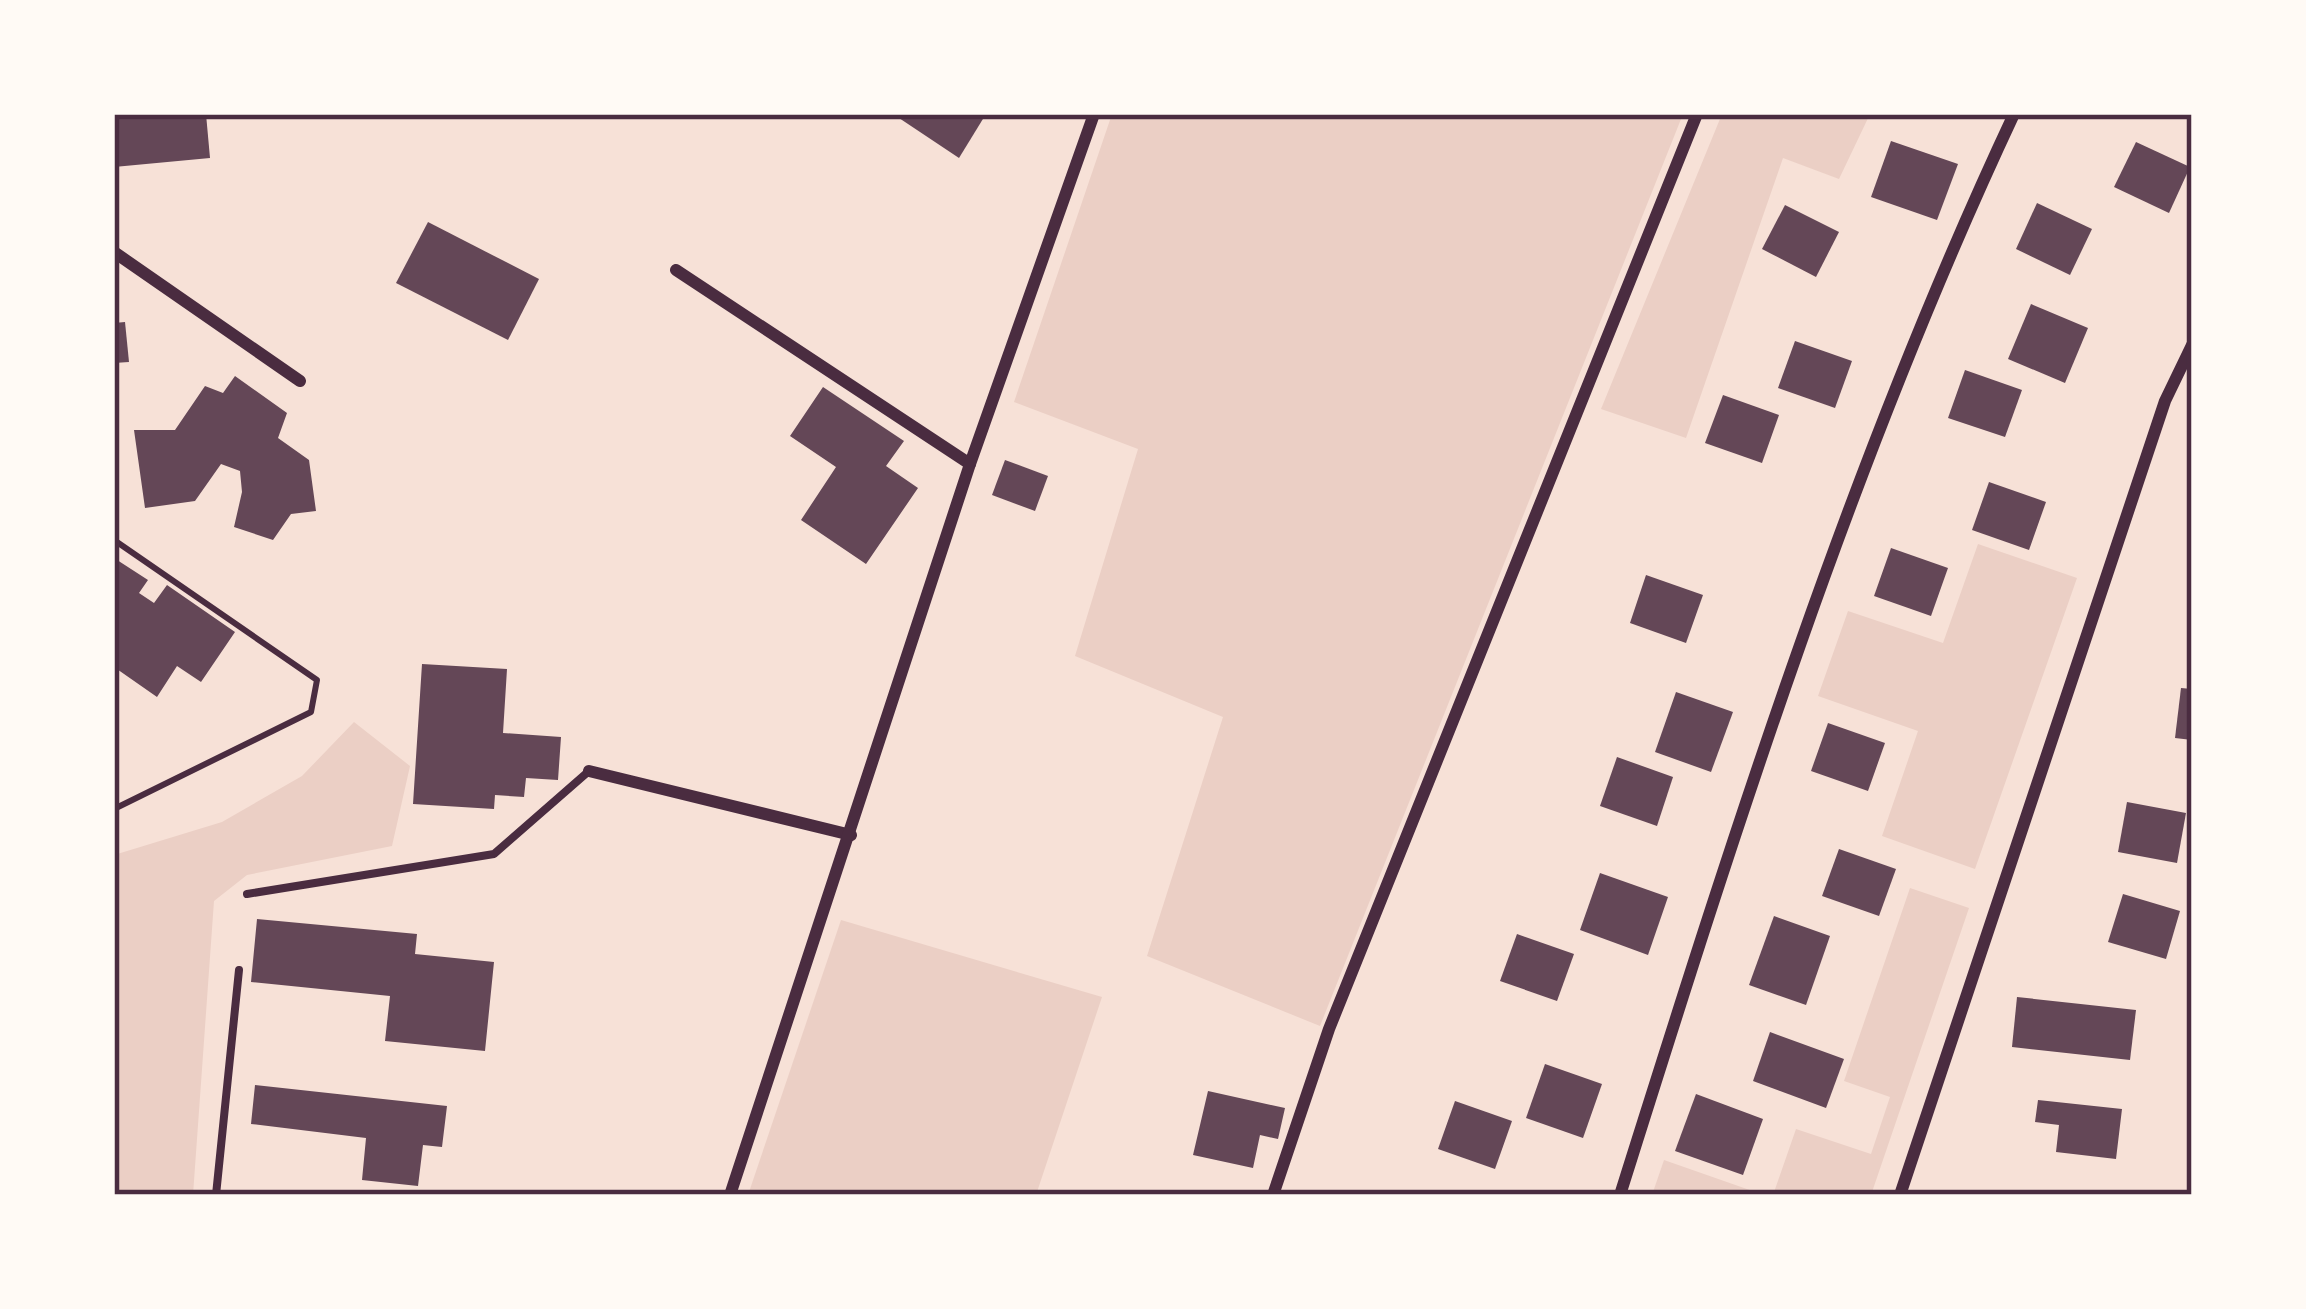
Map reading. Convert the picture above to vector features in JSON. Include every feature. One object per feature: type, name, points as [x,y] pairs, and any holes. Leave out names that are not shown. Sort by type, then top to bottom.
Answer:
[{"type":"street","points":[[730,1195],[970,464],[1094,114]]},
{"type":"street","points":[[1273,1195],[1330,1029],[1697,114]]},
{"type":"street","points":[[1620,1195],[1745,797],[1948,256],[2014,114]]},
{"type":"street","points":[[114,252],[300,381]]},
{"type":"street","points":[[676,270],[970,464]]},
{"type":"street","points":[[1900,1195],[2165,401],[2192,345]]},
{"type":"street","points":[[590,770],[851,836]]},
{"type":"lane","points":[[248,894],[494,854],[590,770]]},
{"type":"lane","points":[[216,1195],[238,970]]},
{"type":"path","points":[[114,540],[317,680],[311,712],[114,809]]},
{"type":"shaded area","points":[[1112,114],[1683,114],[1320,1026],[1147,956],[1223,717],[1075,656],[1138,449],[1014,402]]},
{"type":"shaded area","points":[[1722,114],[1870,114],[1839,179],[1783,158],[1686,438],[1601,409]]},
{"type":"shaded area","points":[[1978,544],[2077,578],[1975,869],[1882,836],[1918,731],[1818,696],[1848,611],[1943,643]]},
{"type":"shaded area","points":[[354,722],[410,766],[392,846],[247,875],[214,901],[193,1195],[114,1195],[114,855],[222,822],[302,776]]},
{"type":"shaded area","points":[[1910,888],[1969,908],[1871,1195],[1773,1195],[1796,1129],[1871,1154],[1890,1097],[1844,1081]]},
{"type":"shaded area","points":[[841,920],[1102,997],[1036,1195],[748,1195]]},
{"type":"shaded area","points":[[1664,1160],[1764,1195],[1652,1195]]},
{"type":"building","points":[[206,114],[210,158],[114,167],[114,117]]},
{"type":"building","points":[[893,114],[986,114],[959,158]]},
{"type":"building","points":[[1891,141],[1958,164],[1937,220],[1871,197]]},
{"type":"building","points":[[2136,142],[2190,167],[2169,213],[2114,187]]},
{"type":"building","points":[[2037,203],[2092,229],[2070,275],[2016,249]]},
{"type":"building","points":[[1785,205],[1839,232],[1816,277],[1762,249]]},
{"type":"building","points":[[428,222],[539,279],[508,340],[396,283]]},
{"type":"building","points":[[2031,304],[2088,328],[2065,383],[2008,359]]},
{"type":"building","points":[[125,322],[129,362],[114,363],[114,323]]},
{"type":"building","points":[[1795,341],[1852,361],[1835,408],[1778,388]]},
{"type":"building","points":[[1965,370],[2022,390],[2005,437],[1948,418]]},
{"type":"building","points":[[235,376],[287,413],[278,438],[309,460],[316,511],[291,514],[273,540],[234,527],[242,492],[240,471],[221,464],[195,501],[145,508],[134,430],[175,430],[205,386],[223,393]]},
{"type":"building","points":[[823,387],[904,441],[886,466],[918,488],[866,564],[801,520],[836,467],[790,436]]},
{"type":"building","points":[[1723,395],[1779,415],[1762,463],[1705,443]]},
{"type":"building","points":[[1005,460],[1048,476],[1035,511],[992,495]]},
{"type":"building","points":[[1989,482],[2046,502],[2029,550],[1972,530]]},
{"type":"building","points":[[1891,548],[1948,568],[1931,616],[1874,596]]},
{"type":"building","points":[[114,558],[148,580],[139,593],[154,603],[167,585],[235,632],[201,682],[177,666],[157,697],[114,667]]},
{"type":"building","points":[[1646,575],[1703,595],[1686,643],[1630,623]]},
{"type":"building","points":[[422,664],[507,669],[503,733],[561,737],[558,780],[526,778],[524,797],[495,795],[494,809],[413,804]]},
{"type":"building","points":[[2181,688],[2192,689],[2192,740],[2175,738]]},
{"type":"building","points":[[1676,692],[1733,712],[1711,772],[1655,752]]},
{"type":"building","points":[[1828,723],[1885,743],[1868,791],[1811,771]]},
{"type":"building","points":[[1617,757],[1673,777],[1657,826],[1600,806]]},
{"type":"building","points":[[2127,802],[2186,813],[2177,863],[2118,852]]},
{"type":"building","points":[[1839,849],[1896,869],[1879,916],[1822,896]]},
{"type":"building","points":[[1600,873],[1668,897],[1648,955],[1580,930]]},
{"type":"building","points":[[2123,894],[2180,911],[2166,959],[2108,942]]},
{"type":"building","points":[[1774,916],[1830,936],[1806,1005],[1749,985]]},
{"type":"building","points":[[257,919],[417,934],[415,954],[494,962],[485,1051],[385,1041],[390,996],[251,982]]},
{"type":"building","points":[[1517,934],[1574,954],[1557,1001],[1500,981]]},
{"type":"building","points":[[2017,997],[2136,1010],[2130,1060],[2012,1047]]},
{"type":"building","points":[[1770,1032],[1844,1059],[1826,1108],[1753,1081]]},
{"type":"building","points":[[1545,1064],[1602,1084],[1583,1138],[1526,1118]]},
{"type":"building","points":[[255,1085],[447,1106],[442,1147],[423,1145],[418,1186],[362,1180],[366,1138],[251,1124]]},
{"type":"building","points":[[1208,1091],[1285,1108],[1278,1139],[1260,1135],[1253,1168],[1193,1155]]},
{"type":"building","points":[[1696,1094],[1763,1119],[1743,1175],[1675,1151]]},
{"type":"building","points":[[2038,1100],[2122,1109],[2116,1159],[2056,1152],[2059,1125],[2035,1122]]},
{"type":"building","points":[[1455,1101],[1512,1121],[1495,1169],[1438,1149]]}]
